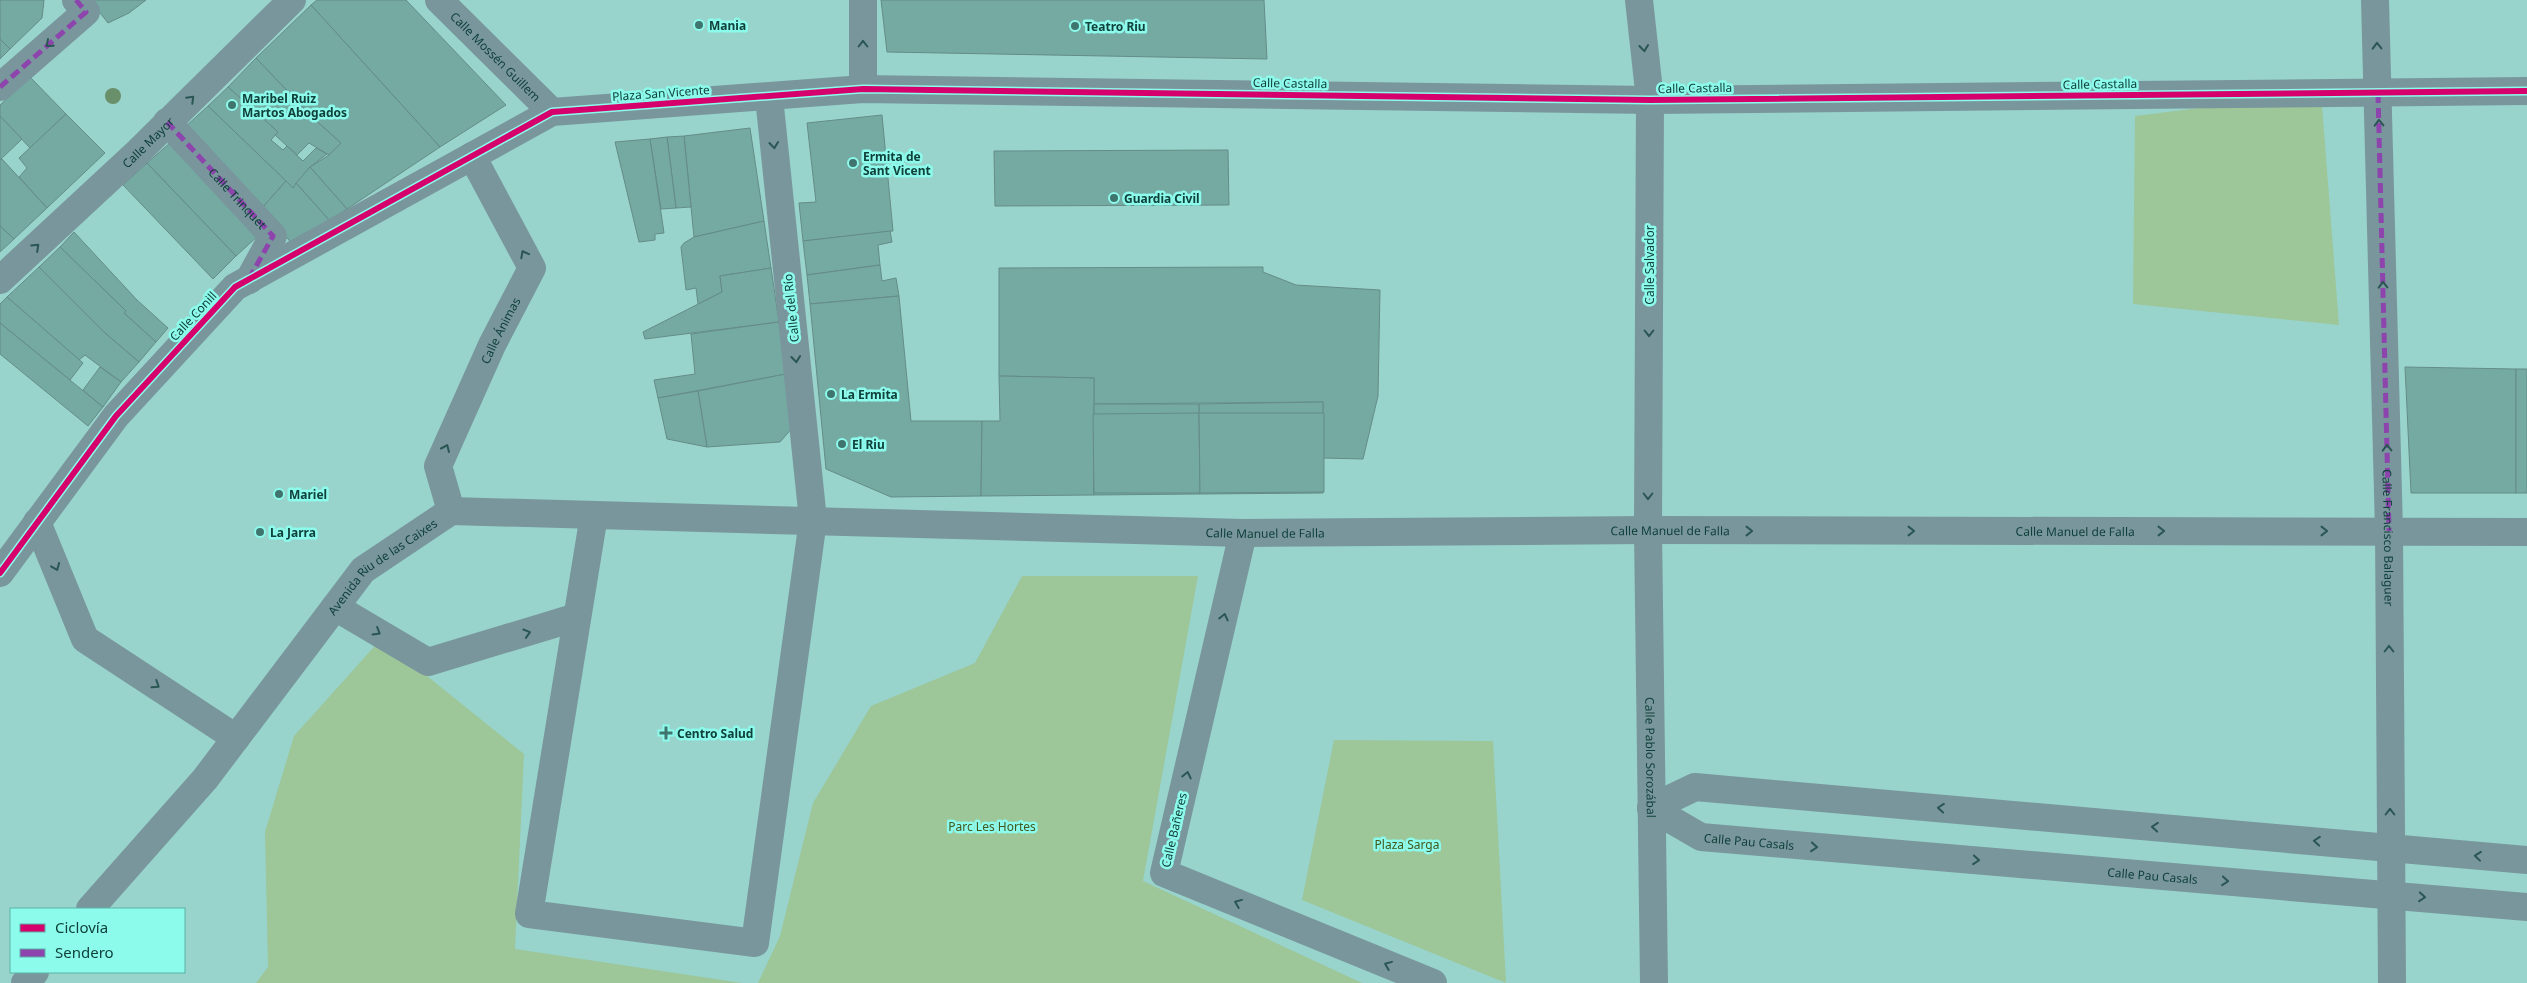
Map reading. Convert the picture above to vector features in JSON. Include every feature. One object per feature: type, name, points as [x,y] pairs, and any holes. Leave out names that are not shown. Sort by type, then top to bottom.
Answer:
[{"type":"street","name":"Calle Mayor","points":[[0,280],[168,122],[292,0]]},
{"type":"street","name":"Calle Mossén Guillem","points":[[439,0],[552,112]]},
{"type":"street","points":[[863,0],[863,89]]},
{"type":"street","name":"Calle Salvador","points":[[1639,0],[1650,100],[1648,530]]},
{"type":"street","name":"Calle Francisco Balaguer","points":[[2376,0],[2389,531],[2392,983]]},
{"type":"street","points":[[0,87],[81,6]]},
{"type":"street","name":"Plaza San Vicente","points":[[472,156],[552,112],[863,89]]},
{"type":"street","name":"Calle Castalla","points":[[863,89],[1650,100],[2527,91]]},
{"type":"street","name":"Calle del Río","points":[[577,617],[529,914],[755,943],[813,520],[769,97]]},
{"type":"street","name":"Calle Trinquet","points":[[168,122],[273,236],[249,280]]},
{"type":"street","name":"Calle Conill","points":[[0,573],[116,416],[235,287],[472,156]]},
{"type":"street","name":"Calle Ánimas","points":[[451,511],[438,466],[492,345],[532,268],[472,156]]},
{"type":"street","name":"Avenida Riu de las Caixes","points":[[91,908],[205,779],[363,570],[451,511],[813,520]]},
{"type":"street","points":[[335,607],[428,662],[577,617],[594,515]]},
{"type":"street","name":"Calle Manuel de Falla","points":[[813,520],[1243,534],[1648,530],[2527,532]]},
{"type":"street","points":[[37,522],[85,639],[236,738]]},
{"type":"street","name":"Calle Pablo Sorozábal","points":[[1648,530],[1654,983]]},
{"type":"street","name":"Calle Bañeres","points":[[1243,534],[1164,873],[1433,983]]},
{"type":"street","points":[[1651,808],[1695,787],[2527,860]]},
{"type":"street","name":"Calle Pau Casals","points":[[1651,808],[1701,837],[2527,907]]},
{"type":"street","points":[[25,983],[34,973]]},
{"type":"green space","points":[[2321,93],[2339,325],[2133,304],[2135,116]]},
{"type":"green space","name":"Parc Les Hortes","points":[[1022,576],[1198,576],[1143,881],[1362,983],[758,983],[780,936],[813,803],[871,706],[975,663]]},
{"type":"green space","points":[[381,639],[524,754],[515,949],[742,983],[256,983],[268,967],[265,832],[294,736]]},
{"type":"green space","name":"Plaza Sarga","points":[[1334,740],[1493,741],[1506,983],[1302,900]]},
{"type":"building","points":[[0,0],[44,0],[42,18],[10,49],[0,39]]},
{"type":"building","points":[[90,0],[146,0],[129,13],[108,23]]},
{"type":"building","points":[[317,0],[406,0],[506,105],[440,147],[311,5]]},
{"type":"building","name":"Teatro Riu","points":[[881,0],[1264,0],[1267,59],[887,52]]},
{"type":"building","points":[[311,5],[440,147],[347,209],[310,167],[329,155],[341,143],[313,118],[256,58]]},
{"type":"building","points":[[0,39],[10,49],[0,59]]},
{"type":"building","points":[[256,58],[313,118],[341,143],[329,155],[309,143],[297,155],[275,135],[278,132],[228,87]]},
{"type":"building","points":[[30,77],[66,114],[30,148],[0,116],[0,105]]},
{"type":"building","points":[[228,87],[278,132],[271,140],[283,150],[287,146],[303,161],[316,148],[327,154],[310,167],[293,188],[208,106]]},
{"type":"building","points":[[208,106],[286,181],[262,208],[185,127]]},
{"type":"building","points":[[66,114],[105,153],[47,208],[19,177],[27,168],[19,158]]},
{"type":"building","points":[[882,115],[893,231],[803,241],[799,203],[816,202],[807,123]]},
{"type":"building","points":[[0,116],[22,139],[0,160]]},
{"type":"building","points":[[750,128],[764,221],[694,237],[684,136]]},
{"type":"building","points":[[684,136],[691,207],[676,208],[667,137]]},
{"type":"building","points":[[667,137],[676,208],[661,209],[650,139]]},
{"type":"building","points":[[650,139],[664,233],[655,234],[655,240],[639,242],[615,142]]},
{"type":"building","points":[[171,142],[259,235],[236,256],[147,163]]},
{"type":"building","points":[[1228,150],[1229,205],[995,206],[994,151]]},
{"type":"building","points":[[2,159],[47,208],[14,239],[0,226],[0,160]]},
{"type":"building","points":[[147,163],[236,256],[213,279],[123,185]]},
{"type":"building","points":[[310,167],[347,209],[329,220],[296,183]]},
{"type":"building","points":[[286,181],[293,188],[296,183],[329,220],[293,245],[262,208]]},
{"type":"building","points":[[764,221],[771,268],[720,276],[722,292],[698,304],[696,288],[686,290],[681,247],[684,243],[694,237]]},
{"type":"building","points":[[0,226],[14,239],[0,252]]},
{"type":"building","points":[[890,231],[892,242],[878,245],[880,265],[807,275],[803,241]]},
{"type":"building","points":[[74,232],[137,300],[168,328],[156,342],[124,313],[126,311],[60,247]]},
{"type":"building","points":[[60,247],[126,311],[124,313],[156,342],[139,362],[105,333],[39,267]]},
{"type":"building","points":[[880,265],[882,281],[896,278],[899,296],[810,304],[807,275]]},
{"type":"building","points":[[39,267],[105,333],[139,362],[121,382],[85,355],[79,360],[7,297]]},
{"type":"building","points":[[1263,267],[1263,272],[1296,285],[1380,290],[1378,396],[1363,459],[1323,458],[1323,402],[1094,404],[1094,378],[999,376],[999,268]]},
{"type":"building","points":[[771,268],[779,322],[645,339],[643,332],[722,292],[720,276]]},
{"type":"building","points":[[899,296],[911,421],[982,421],[981,496],[891,497],[826,469],[810,304]]},
{"type":"building","points":[[7,297],[83,363],[70,380],[0,323],[0,304]]},
{"type":"building","points":[[779,322],[786,374],[658,398],[654,380],[695,374],[691,334]]},
{"type":"building","points":[[0,323],[103,407],[88,426],[0,354]]},
{"type":"building","points":[[100,367],[121,382],[103,407],[83,390]]},
{"type":"building","points":[[2405,367],[2516,369],[2516,493],[2411,493]]},
{"type":"building","points":[[2516,369],[2527,369],[2527,493],[2516,493]]},
{"type":"building","points":[[786,374],[794,426],[780,442],[707,447],[698,391]]},
{"type":"building","points":[[999,376],[1094,378],[1094,495],[981,496],[982,421],[1000,421]]},
{"type":"building","points":[[698,391],[707,447],[667,439],[658,398]]},
{"type":"building","points":[[1323,402],[1323,493],[1199,494],[1199,404]]},
{"type":"building","points":[[1094,404],[1199,404],[1199,494],[1094,495]]},
{"type":"building","points":[[1199,413],[1200,493],[1094,493],[1093,414]]},
{"type":"building","points":[[1199,413],[1324,413],[1324,492],[1200,493]]},
{"type":"marked path","points":[[0,87],[86,12],[76,0]]},
{"type":"marked path","points":[[2378,93],[2389,531]]},
{"type":"marked path","points":[[167,122],[273,236],[250,277]]},
{"type":"cycle path","points":[[0,573],[116,416],[235,287],[552,112],[863,89],[1650,100],[2527,91]]},
{"type":"place","name":"Mania","points":[[699,25]]},
{"type":"place","name":"Teatro Riu","points":[[1075,26]]},
{"type":"place","name":"Maribel Ruiz Martos Abogados","points":[[232,105]]},
{"type":"place","name":"Ermita de Sant Vicent","points":[[853,163]]},
{"type":"place","name":"Guardia Civil","points":[[1114,198]]},
{"type":"place","name":"La Ermita","points":[[831,394]]},
{"type":"place","name":"El Riu","points":[[842,444]]},
{"type":"place","name":"Mariel","points":[[279,494]]},
{"type":"place","name":"La Jarra","points":[[260,532]]},
{"type":"place","name":"Centro Salud","points":[[666,733]]}]
